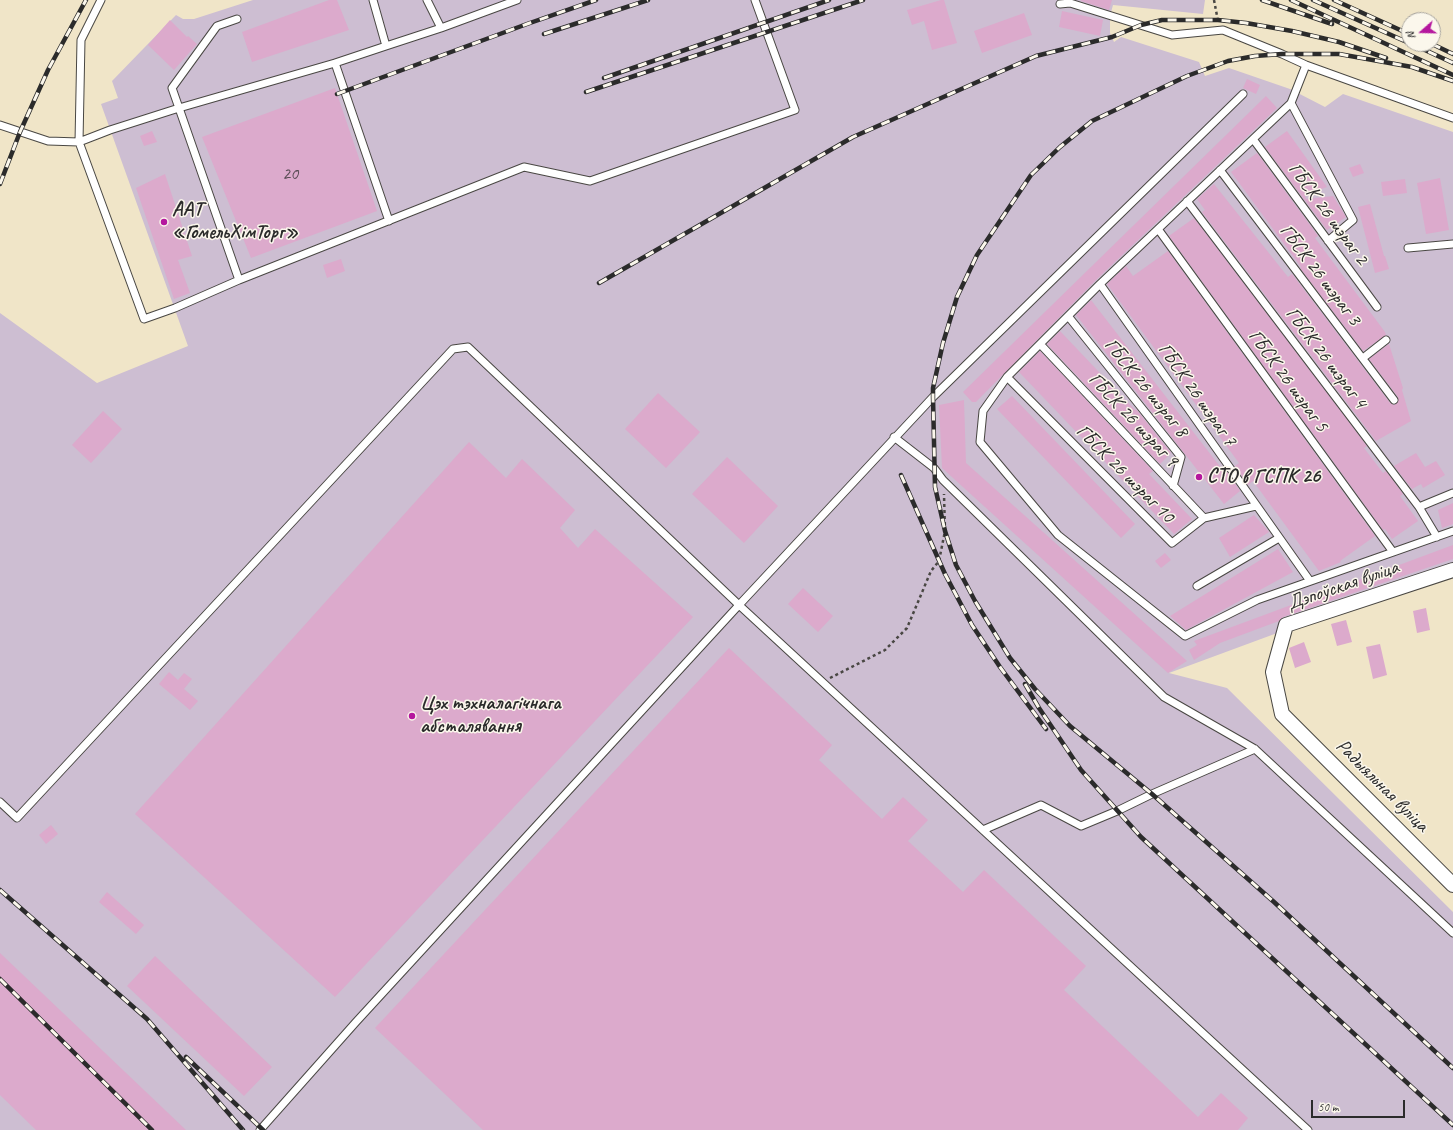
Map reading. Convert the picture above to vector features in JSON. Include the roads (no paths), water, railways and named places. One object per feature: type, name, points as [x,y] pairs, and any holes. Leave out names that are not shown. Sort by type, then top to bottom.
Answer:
[{"type":"street","name":"Дэпоўская вуліца","points":[[1282,714],[1273,672],[1286,625],[1453,570]]},
{"type":"street","name":"Радыяльная вуліца","points":[[1282,714],[1453,885]]},
{"type":"lane","points":[[102,0],[81,40],[79,142],[144,319],[175,308],[239,280],[524,167],[590,181],[795,110],[755,0]]},
{"type":"lane","points":[[373,0],[386,46]]},
{"type":"lane","points":[[427,0],[441,28]]},
{"type":"lane","points":[[0,125],[48,141],[79,142],[110,130],[179,108],[335,63],[441,28],[517,0]]},
{"type":"lane","points":[[1060,4],[1070,3],[1172,34],[1222,30],[1306,65],[1453,118]]},
{"type":"lane","points":[[237,19],[217,26],[172,88],[239,280]]},
{"type":"lane","points":[[335,63],[389,221]]},
{"type":"lane","points":[[1306,65],[1291,103],[1100,284],[1007,377],[983,411],[980,442],[1058,535],[1185,636],[1257,600],[1453,531]]},
{"type":"lane","points":[[260,1130],[356,1022],[894,437],[1243,94]]},
{"type":"lane","points":[[1291,103],[1353,220],[1328,241]]},
{"type":"lane","name":"ГБСК 26 шэраг 2","points":[[1253,139],[1376,308]]},
{"type":"lane","name":"ГБСК 26 шэраг 3","points":[[1220,170],[1394,400]]},
{"type":"lane","name":"ГБСК 26 шэраг 4","points":[[1187,201],[1419,507],[1436,536]]},
{"type":"lane","name":"ГБСК 26 шэраг 5","points":[[1158,229],[1393,552]]},
{"type":"lane","points":[[1408,248],[1453,244]]},
{"type":"lane","name":"ГБСК 26 шэраг 7","points":[[1100,284],[1310,581]]},
{"type":"lane","name":"ГБСК 26 шэраг 8","points":[[1068,316],[1181,457],[1173,486]]},
{"type":"lane","points":[[1363,358],[1386,340]]},
{"type":"lane","name":"ГБСК 26 шэраг 9","points":[[1040,344],[1204,518]]},
{"type":"lane","points":[[0,802],[17,818],[453,349],[468,347],[739,605],[1308,1130]]},
{"type":"lane","name":"ГБСК 26 шэраг 10","points":[[1007,377],[1172,543],[1204,518],[1256,506]]},
{"type":"lane","points":[[894,437],[934,468],[943,480],[1164,697],[1255,749],[1453,933]]},
{"type":"lane","points":[[1419,507],[1453,493]]},
{"type":"lane","points":[[1197,586],[1279,538]]},
{"type":"lane","points":[[983,830],[1041,805],[1081,826],[1255,749]]},
{"type":"railway","points":[[0,184],[20,132],[48,70],[86,0]]},
{"type":"railway","points":[[337,94],[596,0]]},
{"type":"railway","points":[[544,34],[648,0]]},
{"type":"railway","points":[[604,78],[829,0]]},
{"type":"railway","points":[[586,92],[863,0]]},
{"type":"railway","points":[[1262,0],[1332,24]]},
{"type":"railway","points":[[1291,0],[1453,75]]},
{"type":"railway","points":[[1313,0],[1401,39]]},
{"type":"railway","points":[[1334,0],[1401,30]]},
{"type":"railway","points":[[599,283],[853,137],[1036,56],[1112,37],[1141,25],[1162,20],[1218,20],[1246,23],[1292,31],[1339,42],[1386,58]]},
{"type":"railway","points":[[1441,48],[1453,54]]},
{"type":"railway","points":[[1429,52],[1453,63]]},
{"type":"railway","points":[[1453,81],[1412,67],[1339,54],[1282,54],[1255,56],[1228,61],[1187,76],[1092,121],[1060,147],[1031,175],[977,255],[957,297],[943,343],[933,388],[935,487],[945,531],[956,565],[975,601],[1010,658],[1035,689],[1070,726],[1152,794],[1274,902],[1453,1068]]},
{"type":"railway","points":[[901,475],[945,574],[972,625],[1000,667],[1046,729]]},
{"type":"railway","points":[[1025,684],[1039,708],[1081,770],[1141,837],[1453,1125]]},
{"type":"railway","points":[[0,890],[147,1019],[243,1130]]},
{"type":"railway","points":[[0,979],[152,1130]]},
{"type":"railway","points":[[186,1057],[263,1130]]},
{"type":"place","name":"ААТ «ГомельХімТорг»","points":[[164,222]]},
{"type":"place","name":"СТО в ГСПК 26","points":[[1199,477]]},
{"type":"place","name":"Цэх тэхналагічнага абсталявання","points":[[412,716]]}]
